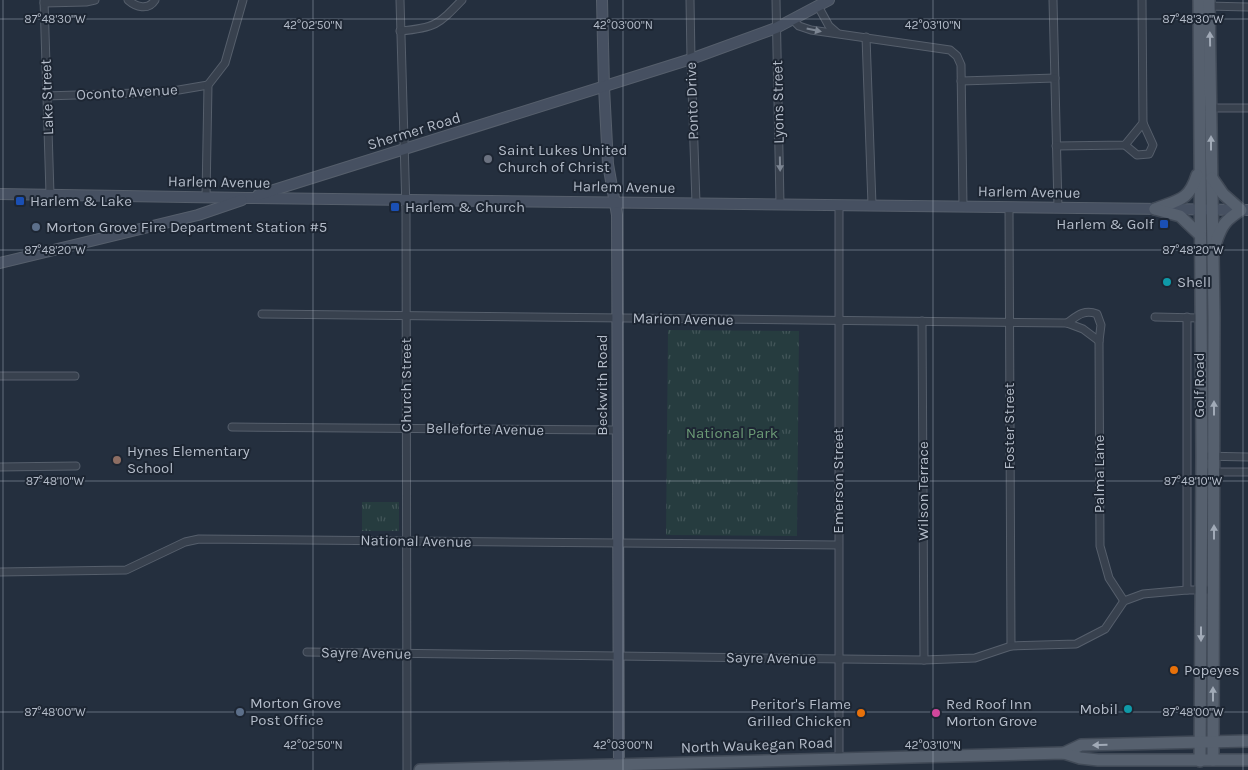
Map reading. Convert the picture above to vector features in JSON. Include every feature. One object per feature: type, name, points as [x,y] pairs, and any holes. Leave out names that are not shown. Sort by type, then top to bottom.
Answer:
[{"type":"main road","name":"Beckwith Road","points":[[602,0],[608,164],[617,215],[619,767]]},
{"type":"main road","name":"Shermer Road","points":[[0,263],[198,215],[604,87],[776,28],[828,0]]},
{"type":"main road","name":"Golf Road","points":[[1204,3],[1205,108],[1212,178],[1214,456],[1213,765]]},
{"type":"main road","name":"Golf Road","points":[[1200,765],[1202,456],[1200,166],[1205,108]]},
{"type":"main road","points":[[1155,209],[1183,198],[1192,189],[1200,166]]},
{"type":"main road","points":[[1212,178],[1223,194],[1245,210],[1228,219],[1221,227],[1212,252]]},
{"type":"main road","name":"Harlem Avenue","points":[[0,194],[1245,210]]},
{"type":"main road","points":[[1155,209],[1180,216],[1200,235]]},
{"type":"main road","name":"North Waukegan Road","points":[[1064,753],[1081,746],[1248,741]]},
{"type":"main road","name":"North Waukegan Road","points":[[420,770],[722,766],[839,758],[1064,753],[1080,758],[1098,760],[1200,765],[1248,760]]},
{"type":"street","points":[[44,2],[86,2],[95,0]]},
{"type":"street","points":[[128,0],[136,6],[145,8],[152,5],[155,0]]},
{"type":"street","points":[[206,197],[208,85],[225,63],[243,0]]},
{"type":"street","name":"Church Street","points":[[400,0],[406,199],[407,770]]},
{"type":"street","points":[[400,31],[432,26],[443,20],[462,0]]},
{"type":"street","name":"Ponto Drive","points":[[690,0],[690,59],[696,203]]},
{"type":"street","name":"Lyons Street","points":[[776,0],[780,204]]},
{"type":"street","points":[[1053,0],[1058,208]]},
{"type":"street","points":[[1056,146],[1125,145],[1137,155],[1149,154],[1153,145],[1143,123],[1142,0]]},
{"type":"street","name":"Lake Street","points":[[44,2],[50,194]]},
{"type":"street","points":[[1204,3],[1248,6]]},
{"type":"street","points":[[818,6],[830,26],[837,33]]},
{"type":"street","points":[[793,20],[799,26],[812,30],[950,50],[957,56],[961,65],[963,206]]},
{"type":"street","points":[[866,37],[872,205]]},
{"type":"street","points":[[961,81],[1055,78]]},
{"type":"street","name":"Oconto Avenue","points":[[46,96],[167,92],[208,85]]},
{"type":"street","points":[[1205,108],[1248,108]]},
{"type":"street","points":[[1125,145],[1143,123]]},
{"type":"street","name":"Emerson Street","points":[[839,205],[839,758]]},
{"type":"street","name":"Foster Street","points":[[1009,207],[1011,646]]},
{"type":"street","name":"Palma Lane","points":[[1066,323],[1078,315],[1089,311],[1097,314],[1101,326],[1099,341],[1100,546],[1109,578],[1124,601]]},
{"type":"street","name":"Marion Avenue","points":[[262,314],[1066,323],[1083,329],[1099,341]]},
{"type":"street","points":[[1155,317],[1200,318]]},
{"type":"street","points":[[1187,318],[1187,590]]},
{"type":"street","name":"Wilson Terrace","points":[[922,321],[924,660]]},
{"type":"street","points":[[0,376],[74,376]]},
{"type":"street","name":"Belleforte Avenue","points":[[232,427],[617,430]]},
{"type":"street","points":[[1202,456],[1248,457]]},
{"type":"street","points":[[0,467],[76,466]]},
{"type":"street","points":[[1202,472],[1248,472]]},
{"type":"street","name":"National Avenue","points":[[0,572],[126,570],[185,542],[198,539],[838,545]]},
{"type":"street","points":[[1124,601],[1143,594],[1187,590],[1214,590]]},
{"type":"street","name":"Sayre Avenue","points":[[307,652],[924,660],[974,658],[1011,646],[1076,644],[1105,628],[1124,601]]},
{"type":"green space","name":"National Park","points":[[668,330],[799,331],[797,536],[666,535]]},
{"type":"green space","points":[[362,502],[399,502],[399,531],[362,531]]},
{"type":"place","name":"Saint Lukes United Church of Christ","points":[[488,159]]},
{"type":"place","name":"Harlem & Lake","points":[[20,201]]},
{"type":"place","name":"Harlem & Church","points":[[395,207]]},
{"type":"place","name":"Harlem & Golf","points":[[1164,224]]},
{"type":"place","name":"Morton Grove Fire Department Station #5","points":[[36,227]]},
{"type":"place","name":"Shell","points":[[1167,282]]},
{"type":"place","name":"Hynes Elementary School","points":[[117,460]]},
{"type":"place","name":"Popeyes","points":[[1174,670]]},
{"type":"place","name":"Mobil","points":[[1128,709]]},
{"type":"place","name":"Morton Grove Post Office","points":[[240,712]]},
{"type":"place","name":"Peritor's Flame Grilled Chicken","points":[[861,713]]},
{"type":"place","name":"Red Roof Inn Morton Grove","points":[[936,713]]}]
